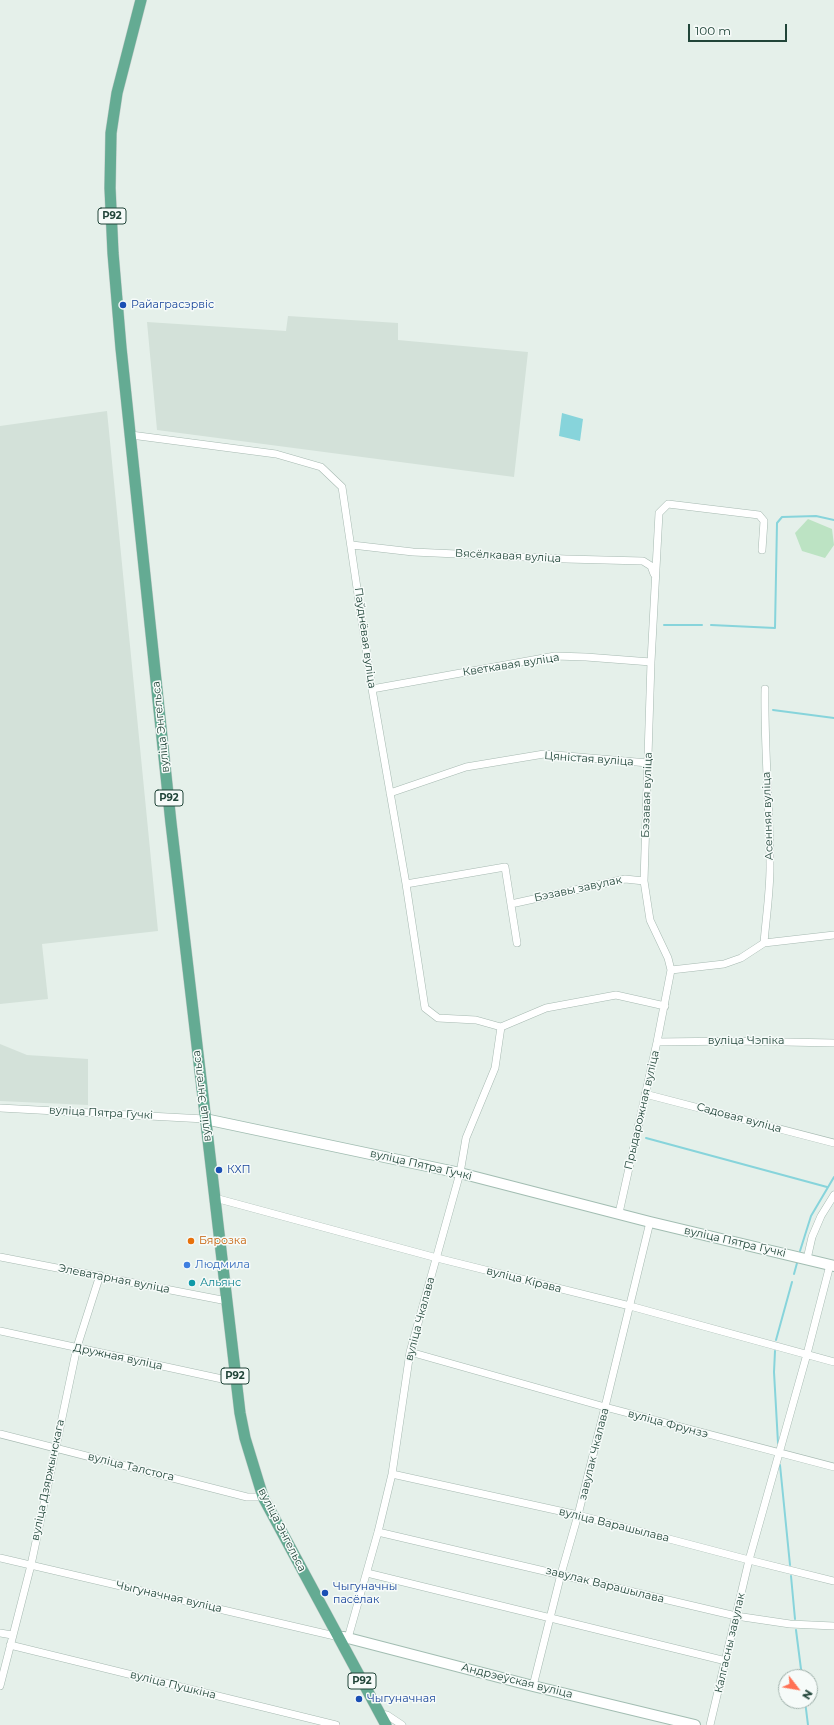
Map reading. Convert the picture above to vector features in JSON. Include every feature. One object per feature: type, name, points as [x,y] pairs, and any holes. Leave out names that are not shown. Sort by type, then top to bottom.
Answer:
[{"type":"main road","name":"Р92","points":[[130,435],[113,253],[110,188],[111,132],[117,93],[141,0]]},
{"type":"main road","name":"вуліца Энгельса","points":[[130,435],[171,823],[236,1382],[245,1438],[263,1497],[288,1546],[343,1637],[386,1725]]},
{"type":"street","name":"Паўднёвая вуліца","points":[[130,435],[276,454],[321,466],[342,487],[352,545],[372,689],[406,884],[425,1008],[438,1018],[476,1020],[501,1027]]},
{"type":"street","name":"Бэзавая вуліца","points":[[665,1006],[671,970],[668,958],[650,920],[644,881],[651,662],[659,513],[668,504],[759,515],[764,521],[762,550]]},
{"type":"street","name":"Вясёлкавая вуліца","points":[[352,545],[413,552],[643,561],[651,566],[655,578]]},
{"type":"street","name":"Кветкавая вуліца","points":[[372,689],[556,656],[651,662]]},
{"type":"street","name":"Асенняя вуліца","points":[[764,943],[770,869],[769,794],[764,725],[765,689]]},
{"type":"street","name":"Цяністая вуліца","points":[[390,793],[466,766],[544,754],[648,763]]},
{"type":"street","points":[[406,884],[505,867],[517,942]]},
{"type":"street","name":"Бэзавы завулак","points":[[512,904],[625,878],[644,881]]},
{"type":"street","points":[[671,970],[724,964],[741,958],[764,943],[834,935]]},
{"type":"street","points":[[501,1027],[546,1008],[616,995],[665,1006]]},
{"type":"street","name":"Прыдарожная вуліца","points":[[619,1213],[665,1006]]},
{"type":"street","name":"вуліца Чкалава","points":[[343,1637],[367,1573],[378,1532],[392,1474],[410,1352],[460,1173],[466,1138],[495,1068],[501,1027]]},
{"type":"street","name":"вуліца Чэпіка","points":[[657,1042],[736,1040],[834,1043]]},
{"type":"street","name":"Садовая вуліца","points":[[645,1094],[834,1143]]},
{"type":"street","name":"вуліца Пятра Гучкі","points":[[0,1108],[205,1119],[460,1173],[650,1222],[832,1265]]},
{"type":"street","points":[[807,1259],[812,1237],[821,1216],[834,1195]]},
{"type":"street","name":"вуліца Кірава","points":[[215,1198],[437,1258],[630,1306],[834,1362]]},
{"type":"street","name":"завулак Чкалава","points":[[533,1686],[561,1574],[578,1515],[650,1222]]},
{"type":"street","name":"Элеватарная вуліца","points":[[0,1256],[227,1301]]},
{"type":"street","name":"Калгасны завулак","points":[[710,1725],[749,1560],[832,1265]]},
{"type":"street","name":"вуліца Дзяржынскага","points":[[0,1686],[31,1565],[77,1347],[100,1275]]},
{"type":"street","name":"Дружная вуліца","points":[[0,1331],[236,1382]]},
{"type":"street","name":"вуліца Фрунзэ","points":[[410,1352],[605,1407],[834,1467]]},
{"type":"street","name":"вуліца Талстога","points":[[0,1434],[246,1496],[263,1497]]},
{"type":"street","name":"вуліца Варашылава","points":[[392,1474],[578,1515],[834,1581]]},
{"type":"street","name":"завулак Варашылава","points":[[378,1532],[736,1616],[790,1624],[834,1626]]},
{"type":"street","name":"Чыгуначная вуліца","points":[[0,1558],[343,1637]]},
{"type":"street","points":[[367,1573],[726,1661]]},
{"type":"street","points":[[0,1633],[12,1635]]},
{"type":"street","name":"Андрэеўская вуліца","points":[[343,1637],[533,1686],[695,1725]]},
{"type":"street","name":"вуліца Пушкіна","points":[[10,1645],[336,1725]]},
{"type":"street","points":[[380,1714],[387,1715],[402,1725]]},
{"type":"shaded area","points":[[288,316],[398,323],[398,340],[528,352],[514,477],[157,430],[147,322],[286,331]]},
{"type":"shaded area","points":[[107,411],[158,931],[42,944],[48,999],[0,1004],[0,426]]},
{"type":"shaded area","points":[[0,1044],[27,1055],[88,1059],[88,1105],[0,1101]]},
{"type":"green space","points":[[808,519],[832,529],[834,545],[825,558],[802,551],[795,533]]},
{"type":"water","points":[[562,413],[583,419],[580,441],[559,436]]},
{"type":"waterway","points":[[711,625],[775,628],[777,523],[782,517],[816,516],[834,520]]},
{"type":"waterway","points":[[664,625],[702,625]]},
{"type":"waterway","points":[[773,710],[834,718]]},
{"type":"waterway","points":[[646,1138],[827,1187]]},
{"type":"waterway","points":[[800,1251],[811,1216],[834,1177]]},
{"type":"waterway","points":[[794,1274],[797,1263]]},
{"type":"waterway","points":[[776,1340],[792,1282]]},
{"type":"waterway","points":[[775,1351],[774,1372],[778,1443]]},
{"type":"waterway","points":[[780,1465],[790,1565]]},
{"type":"waterway","points":[[791,1576],[795,1619]]},
{"type":"waterway","points":[[796,1630],[801,1669]]},
{"type":"waterway","points":[[806,1709],[808,1725]]},
{"type":"place","name":"Райаграсэрвіс","points":[[123,305]]},
{"type":"place","name":"КХП","points":[[219,1170]]},
{"type":"place","name":"Бярозка","points":[[191,1241]]},
{"type":"place","name":"Людмила","points":[[187,1265]]},
{"type":"place","name":"Альянс","points":[[192,1283]]},
{"type":"place","name":"Чыгуначны пасёлак","points":[[325,1593]]},
{"type":"place","name":"Чыгуначная","points":[[359,1699]]}]
